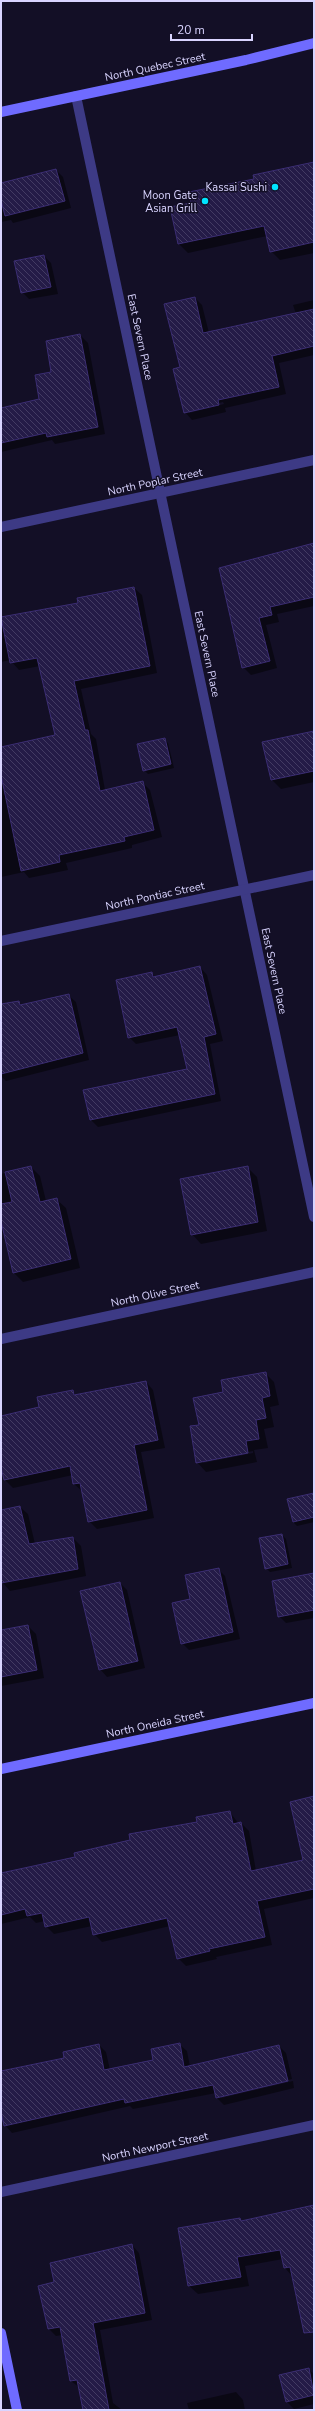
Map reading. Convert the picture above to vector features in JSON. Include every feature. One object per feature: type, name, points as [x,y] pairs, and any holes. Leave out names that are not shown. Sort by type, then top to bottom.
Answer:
[{"type":"street","name":"North Quebec Street","points":[[1,112],[246,60],[314,42]]},
{"type":"street","name":"East Severn Place","points":[[76,96],[314,1217]]},
{"type":"street","name":"North Poplar Street","points":[[1,528],[314,460]]},
{"type":"street","name":"North Pontiac Street","points":[[1,941],[314,875]]},
{"type":"street","name":"North Olive Street","points":[[1,1339],[314,1272]]},
{"type":"street","name":"North Oneida Street","points":[[1,1769],[314,1703]]},
{"type":"street","name":"North Newport Street","points":[[1,2192],[314,2126]]},
{"type":"street","points":[[1,2333],[18,2410]]},
{"type":"building","points":[[314,162],[314,242],[270,252],[264,226],[178,244],[170,207],[191,203],[189,192],[254,179],[253,175]]},
{"type":"building","points":[[56,169],[65,201],[5,216],[1,200],[1,183]]},
{"type":"building","points":[[44,255],[51,287],[21,293],[14,261]]},
{"type":"building","points":[[195,297],[203,333],[314,309],[314,346],[272,356],[279,387],[218,400],[219,405],[184,413],[173,369],[180,367],[164,304]]},
{"type":"building","points":[[80,334],[98,427],[47,437],[46,433],[1,443],[1,408],[39,399],[35,375],[51,372],[46,341]]},
{"type":"building","points":[[314,543],[314,597],[270,607],[272,615],[259,618],[270,661],[242,668],[219,568]]},
{"type":"building","points":[[134,587],[150,666],[74,681],[85,730],[88,730],[100,791],[143,781],[154,830],[124,837],[125,841],[59,855],[60,862],[21,871],[1,775],[1,747],[55,735],[37,658],[10,663],[1,617],[78,603],[77,598]]},
{"type":"building","points":[[314,731],[314,771],[271,780],[262,742]]},
{"type":"building","points":[[165,738],[171,764],[143,771],[137,744]]},
{"type":"building","points":[[200,966],[216,1034],[204,1037],[215,1094],[90,1120],[83,1090],[187,1069],[177,1027],[128,1038],[116,980],[152,972],[153,977]]},
{"type":"building","points":[[69,994],[83,1053],[1,1074],[1,1004],[19,1001],[20,1005]]},
{"type":"building","points":[[31,1166],[40,1202],[57,1198],[71,1259],[13,1273],[1,1221],[1,1204],[12,1202],[5,1172]]},
{"type":"building","points":[[248,1166],[258,1222],[191,1235],[180,1179]]},
{"type":"building","points":[[266,1372],[270,1396],[262,1398],[266,1418],[256,1420],[259,1439],[246,1441],[248,1453],[196,1463],[190,1426],[199,1425],[193,1398],[223,1392],[221,1380]]},
{"type":"building","points":[[146,1381],[158,1440],[134,1445],[147,1510],[88,1522],[80,1483],[73,1484],[70,1466],[4,1480],[1,1467],[1,1416],[39,1407],[37,1397],[73,1390],[74,1395]]},
{"type":"building","points":[[314,1493],[314,1517],[293,1522],[287,1499]]},
{"type":"building","points":[[20,1506],[29,1544],[73,1537],[78,1569],[1,1583],[1,1510]]},
{"type":"building","points":[[282,1534],[288,1564],[265,1569],[259,1538]]},
{"type":"building","points":[[219,1568],[233,1632],[181,1644],[172,1603],[190,1599],[185,1575]]},
{"type":"building","points":[[314,1573],[314,1610],[278,1617],[272,1581]]},
{"type":"building","points":[[120,1582],[138,1661],[99,1670],[80,1591]]},
{"type":"building","points":[[28,1625],[37,1670],[1,1677],[1,1630]]},
{"type":"building","points":[[314,1796],[314,1889],[257,1901],[265,1937],[209,1949],[210,1951],[177,1959],[167,1918],[93,1935],[89,1917],[45,1927],[42,1913],[27,1916],[25,1909],[1,1915],[1,1873],[75,1857],[74,1853],[130,1840],[129,1834],[197,1822],[196,1817],[230,1811],[233,1824],[241,1822],[251,1871],[303,1860],[290,1802]]},
{"type":"building","points":[[180,2043],[184,2067],[279,2045],[288,2081],[216,2098],[213,2085],[125,2103],[124,2099],[4,2126],[1,2112],[1,2071],[64,2058],[63,2052],[99,2044],[104,2070],[153,2060],[151,2049]]},
{"type":"building","points":[[314,2205],[314,2332],[304,2333],[290,2267],[284,2268],[280,2250],[237,2257],[241,2277],[188,2286],[178,2228],[240,2218],[241,2221]]},
{"type":"building","points":[[132,2244],[145,2313],[93,2323],[109,2410],[83,2410],[77,2380],[70,2381],[60,2327],[48,2329],[38,2286],[54,2282],[50,2263]]},
{"type":"building","points":[[309,2368],[314,2395],[286,2402],[279,2375]]},
{"type":"place","name":"Kassai Sushi","points":[[275,187]]},
{"type":"place","name":"Moon Gate Asian Grill","points":[[205,201]]}]
